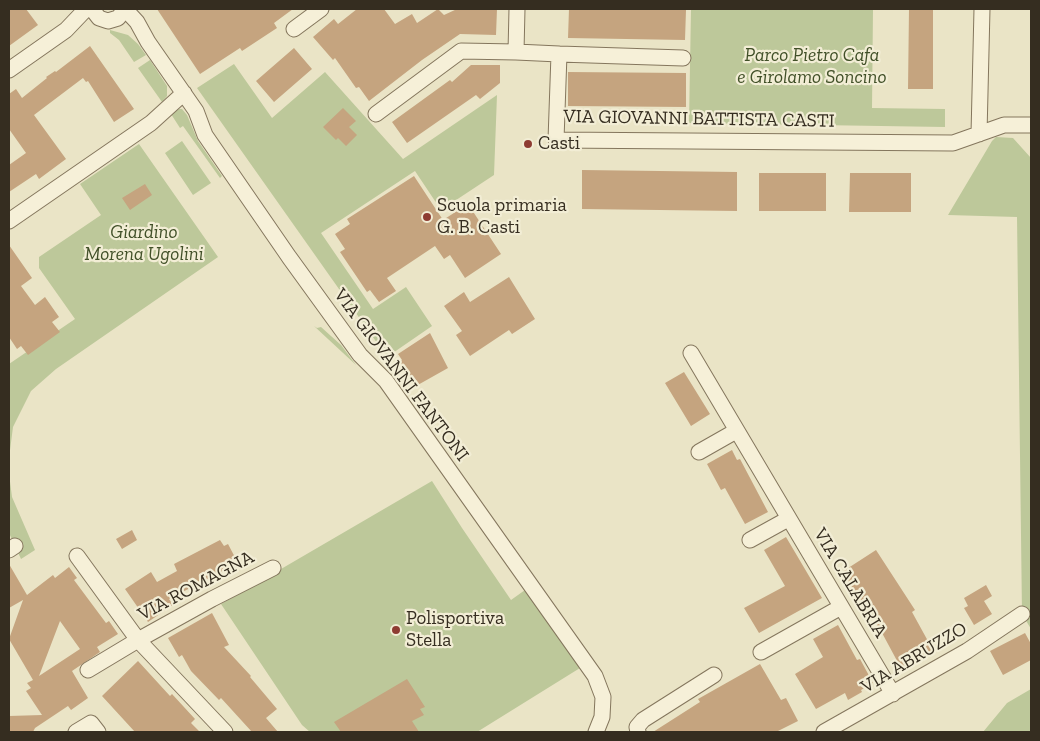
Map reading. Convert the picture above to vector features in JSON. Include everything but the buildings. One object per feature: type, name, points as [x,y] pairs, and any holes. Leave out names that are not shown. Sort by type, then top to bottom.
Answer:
[{"type":"street","points":[[9,70],[66,30],[86,9]]},
{"type":"street","points":[[66,30],[101,16],[120,16],[125,9]]},
{"type":"street","name":"VIA GIOVANNI FANTONI","points":[[125,9],[137,22],[148,42],[196,111],[205,134],[289,257],[360,355],[386,381],[595,676],[604,697],[602,717],[596,732]]},
{"type":"street","points":[[294,29],[320,9]]},
{"type":"street","points":[[516,52],[517,9]]},
{"type":"street","points":[[982,9],[979,134],[1004,125],[1026,125],[1031,137]]},
{"type":"street","name":"VIA GIOVANNI FANTONI","points":[[101,16],[133,30],[148,42]]},
{"type":"street","points":[[376,114],[461,51],[684,58]]},
{"type":"street","name":"VIA GIOVANNI BATTISTA CASTI","points":[[559,54],[556,140],[954,143],[979,134]]},
{"type":"street","points":[[9,221],[151,123],[184,93]]},
{"type":"street","name":"VIA CALABRIA","points":[[691,353],[893,694]]},
{"type":"street","points":[[699,452],[736,431]]},
{"type":"street","name":"VIA CALABRIA","points":[[750,540],[788,519]]},
{"type":"street","name":"VIA ROMAGNA","points":[[77,556],[138,640],[225,732]]},
{"type":"street","name":"VIA ROMAGNA","points":[[88,670],[212,599],[273,568]]},
{"type":"street","points":[[761,652],[841,607]]},
{"type":"street","name":"VIA ABRUZZO","points":[[824,732],[967,651],[1022,614]]},
{"type":"street","points":[[638,732],[637,728],[643,720],[714,675]]},
{"type":"street","points":[[76,732],[95,727]]},
{"type":"green space","name":"Parco Pietro Cafa e Girolamo Soncino","points":[[691,9],[873,9],[872,108],[945,109],[945,127],[689,123]]},
{"type":"green space","points":[[110,30],[128,35],[146,55],[134,62],[119,40],[110,33]]},
{"type":"green space","points":[[150,60],[167,86],[167,96],[162,102],[138,68]]},
{"type":"green space","points":[[234,64],[272,118],[325,72],[403,159],[497,95],[494,175],[441,210],[415,171],[321,233],[373,309],[406,287],[432,326],[387,357],[197,88]]},
{"type":"green space","points":[[182,109],[187,115],[198,141],[222,176],[220,178],[183,126],[180,128],[171,114]]},
{"type":"green space","points":[[996,137],[1013,138],[1031,158],[1031,629],[1022,614],[1017,217],[948,215]]},
{"type":"green space","points":[[182,141],[211,183],[193,195],[165,153]]},
{"type":"green space","name":"Giardino Morena Ugolini","points":[[139,144],[218,257],[56,369],[31,391],[13,427],[9,458],[9,364],[75,319],[39,268],[39,257],[101,215],[80,184]]},
{"type":"green space","points":[[314,326],[317,328],[321,327],[341,345],[356,365]]},
{"type":"green space","points":[[9,474],[12,497],[35,550],[21,559],[9,533]]},
{"type":"green space","name":"Polisportiva Stella","points":[[432,481],[511,600],[525,590],[580,668],[477,732],[310,732],[302,725],[221,604]]},
{"type":"green space","points":[[1031,689],[1031,732],[983,732],[1007,703]]},
{"type":"place","name":"Casti","points":[[528,144]]},
{"type":"place","name":"Scuola primaria G. B. Casti","points":[[427,217]]},
{"type":"place","name":"Polisportiva Stella","points":[[396,630]]}]
